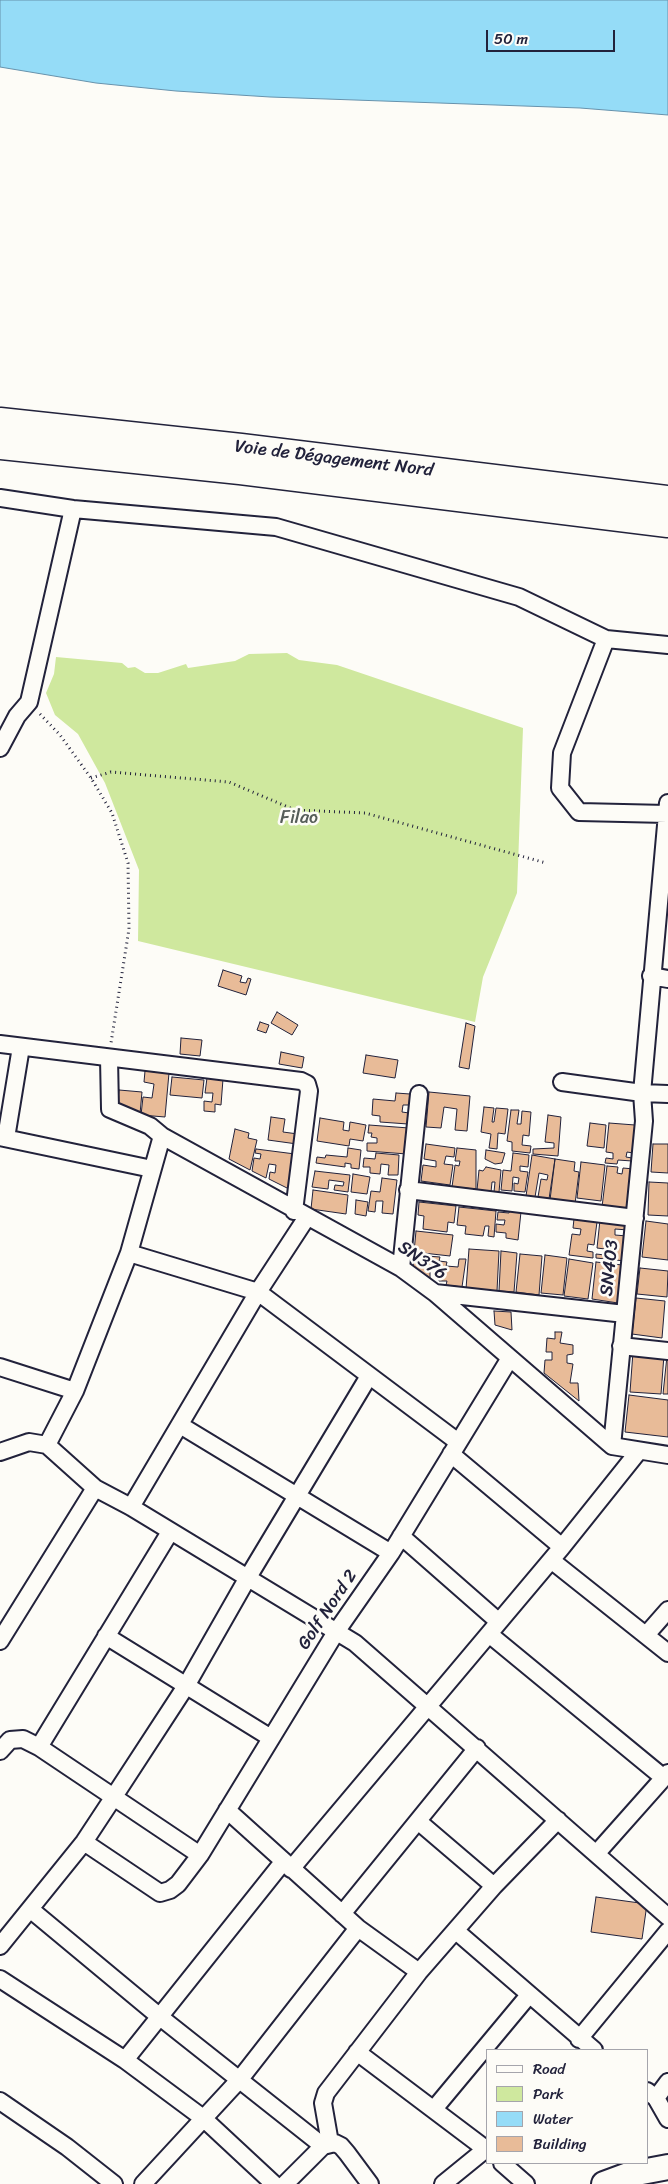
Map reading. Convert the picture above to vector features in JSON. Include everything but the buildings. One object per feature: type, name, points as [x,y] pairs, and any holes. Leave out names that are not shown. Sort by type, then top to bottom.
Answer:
[{"type":"highway","name":"Voie de Dégagement Nord","points":[[0,422],[241,448],[668,500]]},
{"type":"highway","name":"Voie de Dégagement Nord","points":[[0,445],[240,470],[668,522]]},
{"type":"main road","points":[[604,2184],[631,2174],[668,2165]]},
{"type":"street","points":[[0,498],[73,509],[276,527],[519,597],[606,638],[668,645]]},
{"type":"street","points":[[0,748],[17,716],[28,702],[73,509]]},
{"type":"street","points":[[606,638],[562,753],[560,788],[579,812],[667,808]]},
{"type":"street","name":"SN403","points":[[612,1446],[644,1121],[642,1093],[651,976],[664,876],[667,808]]},
{"type":"street","points":[[651,976],[668,979]]},
{"type":"street","points":[[0,1044],[301,1081],[307,1084],[309,1091],[301,1214],[258,1292],[131,1507]]},
{"type":"street","points":[[22,1047],[3,1137],[152,1169]]},
{"type":"street","name":"SN376","points":[[109,1058],[110,1109],[150,1126],[162,1136],[401,1268],[435,1293],[612,1446],[638,1452],[668,1455]]},
{"type":"street","points":[[562,1082],[642,1093],[668,1094]]},
{"type":"street","points":[[401,1268],[419,1094]]},
{"type":"street","points":[[47,1445],[75,1391],[129,1253],[162,1136]]},
{"type":"street","points":[[408,1190],[635,1218]]},
{"type":"street","points":[[129,1253],[258,1292],[369,1376],[455,1448],[562,1547]]},
{"type":"street","points":[[435,1293],[625,1314]]},
{"type":"street","points":[[621,1346],[668,1351]]},
{"type":"street","name":"Golf Nord 2","points":[[84,1842],[160,1892],[170,1890],[178,1884],[200,1854],[336,1632],[391,1553],[510,1358]]},
{"type":"street","points":[[0,1367],[75,1391]]},
{"type":"street","points":[[0,1946],[84,1842],[186,1686],[247,1579],[369,1376]]},
{"type":"street","points":[[180,1425],[391,1553]]},
{"type":"street","points":[[0,1452],[29,1442],[47,1445],[95,1488],[131,1507],[355,1644],[477,1748],[668,1917]]},
{"type":"street","points":[[126,2060],[287,1865],[552,1560],[638,1452]]},
{"type":"street","points":[[0,1641],[95,1488]]},
{"type":"street","points":[[39,1747],[170,1532]]},
{"type":"street","points":[[401,1536],[494,1628],[666,1776],[596,1854]]},
{"type":"street","points":[[552,1560],[668,1653]]},
{"type":"street","points":[[646,1635],[668,1610]]},
{"type":"street","points":[[106,1636],[271,1738]]},
{"type":"street","points":[[0,1751],[10,1740],[19,1738],[39,1747],[113,1798],[200,1854]]},
{"type":"street","points":[[342,1914],[419,1822],[477,1748]]},
{"type":"street","points":[[227,1810],[358,1928],[420,1972]]},
{"type":"street","points":[[285,2184],[326,2145],[324,2098],[358,2052],[420,1972],[494,1886],[558,1820]]},
{"type":"street","points":[[419,1822],[494,1886]]},
{"type":"street","points":[[30,1910],[160,2017],[326,2145],[341,2146],[370,2184]]},
{"type":"street","points":[[143,2184],[240,2079],[358,1928]]},
{"type":"street","points":[[456,1931],[593,2049]]},
{"type":"street","points":[[579,2038],[668,1931]]},
{"type":"street","points":[[0,1979],[126,2060],[203,2118],[274,2184]]},
{"type":"street","points":[[434,2110],[529,1995]]},
{"type":"street","points":[[358,2052],[486,2150],[443,2184]]},
{"type":"street","points":[[668,2082],[651,2095],[668,2119]]},
{"type":"street","points":[[0,2100],[67,2147],[114,2184]]},
{"type":"street","points":[[503,2164],[526,2184]]},
{"type":"path","points":[[28,702],[60,735],[91,778],[112,813],[128,863],[129,929],[109,1058]]},
{"type":"path","points":[[91,778],[111,772],[229,782],[295,810],[366,813],[546,863]]},
{"type":"green space","name":"Filao","points":[[287,653],[299,660],[337,665],[523,728],[517,893],[483,977],[475,1022],[138,941],[139,870],[105,783],[78,734],[55,715],[46,693],[54,674],[56,657],[122,663],[128,668],[135,667],[145,673],[158,673],[186,664],[188,668],[235,661],[249,654]]},
{"type":"water","points":[[0,0],[668,0],[668,115],[580,108],[270,97],[176,91],[96,83],[0,67]]}]
